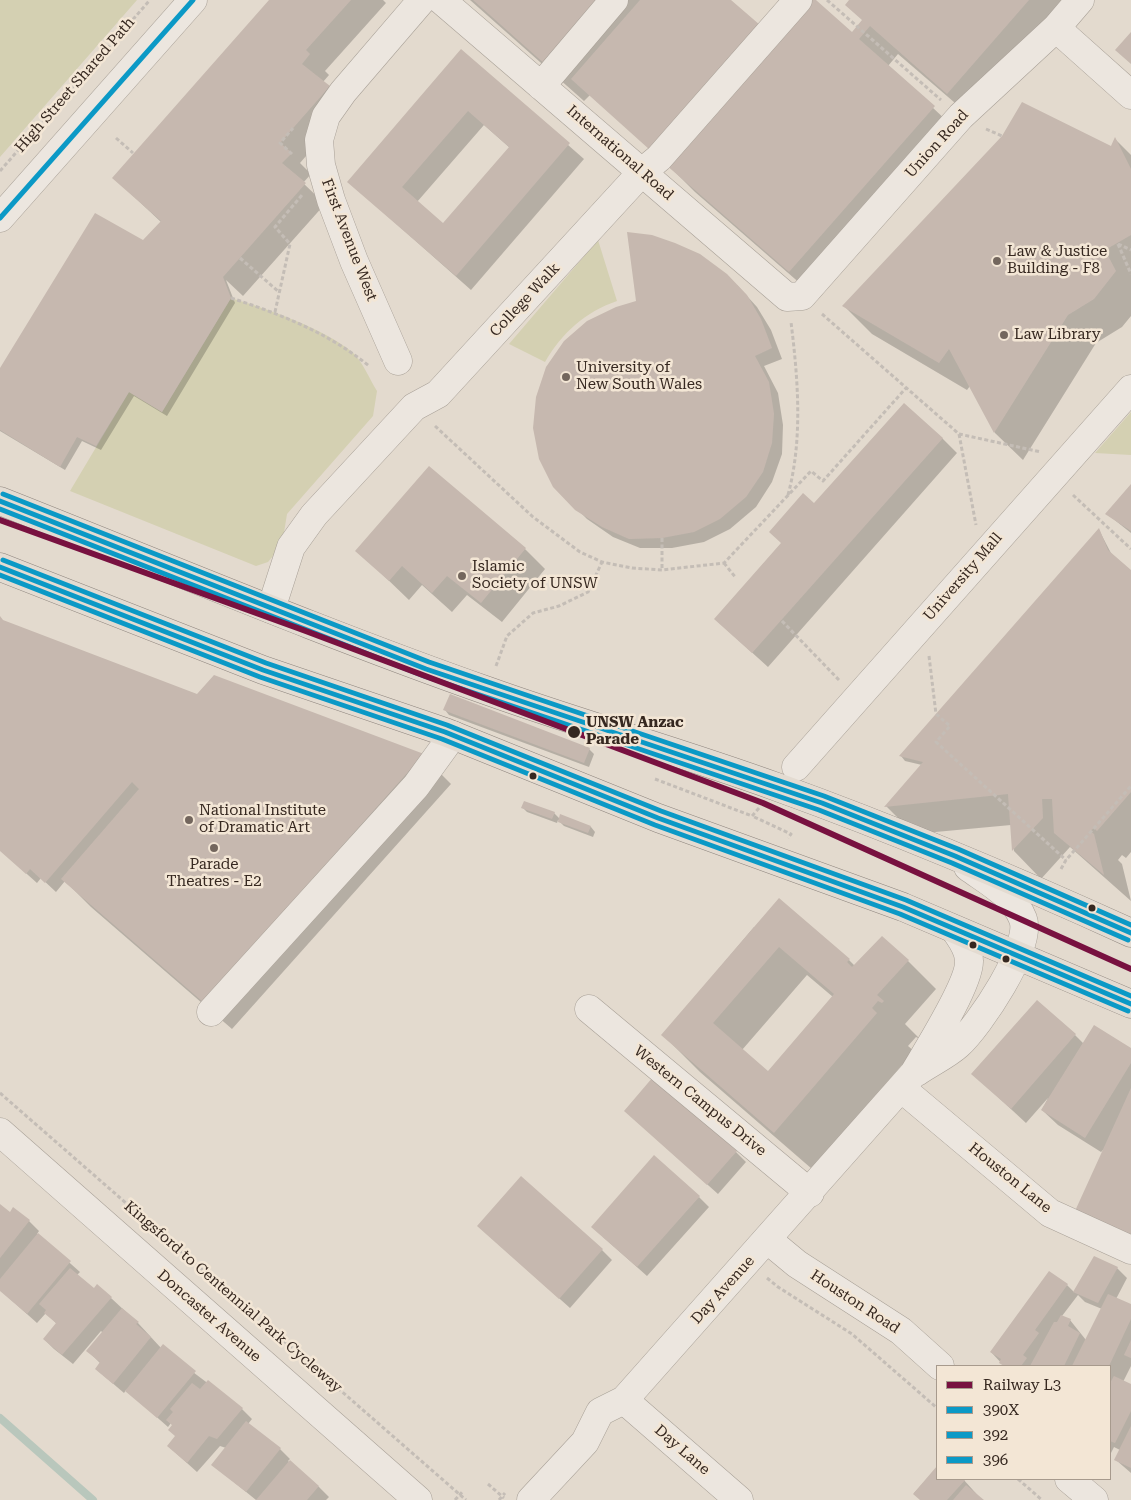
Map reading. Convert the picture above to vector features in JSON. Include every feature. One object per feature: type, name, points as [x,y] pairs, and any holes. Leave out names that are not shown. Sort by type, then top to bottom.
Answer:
[{"type":"main road","points":[[0,501],[271,609],[487,691],[774,786],[955,857],[1131,933]]},
{"type":"main road","points":[[0,566],[263,670],[453,735],[658,818],[894,904],[1018,954],[1131,1004]]},
{"type":"street","points":[[0,218],[193,0]]},
{"type":"street","name":"First Avenue West","points":[[386,365],[354,261],[331,200],[321,165],[319,140],[326,116],[343,92],[422,0]]},
{"type":"street","name":"International Road","points":[[441,0],[642,172],[795,297]]},
{"type":"street","points":[[541,86],[614,0]]},
{"type":"street","name":"College Walk","points":[[271,609],[291,547],[314,515],[414,407],[438,394],[642,172],[659,158],[798,0]]},
{"type":"street","name":"Union Road","points":[[795,297],[970,120],[1080,0]]},
{"type":"street","points":[[1056,28],[1131,95]]},
{"type":"street","name":"University Mall","points":[[796,767],[1131,388]]},
{"type":"street","points":[[211,1012],[416,786],[453,735]]},
{"type":"street","name":"Day Avenue","points":[[908,1080],[958,1046],[974,1026],[1018,954],[1024,939],[1023,920],[1015,904],[955,857]]},
{"type":"street","name":"Day Avenue","points":[[531,1500],[584,1442],[600,1412],[624,1400],[810,1193],[908,1080],[967,976],[969,961],[965,945],[955,930]]},
{"type":"street","name":"Western Campus Drive","points":[[589,1010],[810,1193]]},
{"type":"street","name":"Houston Lane","points":[[908,1080],[1050,1213],[1131,1250]]},
{"type":"street","name":"Doncaster Avenue","points":[[0,1132],[418,1500]]},
{"type":"street","name":"Houston Road","points":[[768,1240],[797,1264],[901,1331],[939,1365]]},
{"type":"street","name":"Day Lane","points":[[624,1400],[740,1500]]},
{"type":"street","points":[[1069,1480],[1094,1500]]},
{"type":"path","name":"High Street Shared Path","points":[[0,171],[150,0]]},
{"type":"path","points":[[827,0],[970,120],[1002,136]]},
{"type":"path","points":[[116,138],[133,153]]},
{"type":"path","points":[[275,312],[290,244],[275,227],[304,193]]},
{"type":"path","points":[[1131,250],[1118,244],[1131,274]]},
{"type":"path","points":[[240,258],[279,292]]},
{"type":"path","points":[[795,297],[959,434],[1040,452]]},
{"type":"path","points":[[788,496],[793,475],[797,397],[795,297]]},
{"type":"path","points":[[231,298],[275,312],[353,352],[386,365]]},
{"type":"path","points":[[414,407],[533,517],[580,552],[602,562],[632,568],[662,570],[724,563],[811,471],[823,481],[906,388]]},
{"type":"path","points":[[959,434],[978,536],[985,552]]},
{"type":"path","points":[[1053,476],[1131,549]]},
{"type":"path","points":[[662,538],[662,570]]},
{"type":"path","points":[[487,691],[507,636],[533,613],[559,606],[588,592],[602,562]]},
{"type":"path","points":[[724,563],[736,578]]},
{"type":"path","points":[[932,613],[928,643],[936,714],[950,726],[936,742],[1066,860]]},
{"type":"path","points":[[782,621],[840,681]]},
{"type":"path","points":[[655,779],[752,816]]},
{"type":"path","points":[[1061,869],[1066,860],[1131,786]]},
{"type":"path","name":"Kingsford to Centennial Park Cycleway","points":[[0,1092],[461,1493],[466,1500]]},
{"type":"path","points":[[771,1282],[852,1334],[936,1407]]},
{"type":"path","points":[[1019,1480],[1042,1500]]},
{"type":"path","points":[[488,1484],[502,1497]]},
{"type":"path","points":[[455,1500],[461,1493]]},
{"type":"shaded area","points":[[0,0],[137,0],[0,157]]},
{"type":"shaded area","points":[[598,240],[617,301],[595,311],[575,325],[559,342],[545,362],[509,344]]},
{"type":"shaded area","points":[[231,298],[294,320],[340,343],[359,360],[377,391],[373,416],[287,514],[282,545],[268,562],[256,566],[70,491],[129,392],[162,412]]},
{"type":"shaded area","points":[[1131,412],[1131,455],[1095,453]]},
{"type":"building","points":[[269,0],[351,0],[306,50],[310,54],[302,64],[330,86],[280,143],[292,153],[282,163],[306,183],[223,277],[231,298],[162,412],[129,392],[96,446],[77,437],[60,467],[0,430],[0,368],[95,213],[143,240],[161,221],[112,178]]},
{"type":"building","points":[[473,0],[602,0],[546,65]]},
{"type":"building","points":[[640,0],[731,0],[760,25],[650,150],[571,79]]},
{"type":"building","points":[[808,0],[816,0],[852,32],[862,20],[845,5],[849,0],[1029,0],[947,94],[870,26],[859,39],[935,106],[789,272],[665,164]]},
{"type":"building","points":[[1131,32],[1131,64],[1115,50]]},
{"type":"building","points":[[461,49],[570,143],[456,276],[347,182]],"holes":[[[468,111],[509,147],[443,223],[402,187]]]},
{"type":"building","name":"Law & Justice Building - F8","points":[[1022,102],[1111,146],[1115,137],[1131,169],[1131,235],[1105,250],[1116,271],[1094,299],[1068,315],[994,433],[949,349],[939,363],[842,306],[1002,136]]},
{"type":"building","points":[[627,232],[652,235],[675,243],[700,254],[727,274],[747,295],[761,319],[772,348],[755,356],[769,382],[774,414],[772,443],[763,472],[746,497],[720,519],[694,532],[662,538],[629,539],[602,527],[575,510],[553,487],[539,459],[533,428],[536,397],[546,367],[564,341],[587,321],[616,307],[636,301]]},
{"type":"building","points":[[904,403],[943,438],[752,653],[714,619],[781,543],[769,532],[803,493],[814,503]]},
{"type":"building","points":[[429,466],[526,548],[481,603],[447,576],[432,593],[402,566],[389,581],[355,551]]},
{"type":"building","points":[[1131,484],[1131,531],[1105,514]]},
{"type":"building","points":[[1099,528],[1108,550],[1131,570],[1131,792],[1097,831],[1094,828],[1090,831],[1094,834],[1104,875],[1054,833],[1052,799],[1042,799],[1043,818],[1012,851],[1008,794],[884,807],[923,762],[899,756]]},
{"type":"building","name":"National Institute of Dramatic Art","points":[[0,616],[3,620],[197,694],[214,675],[424,754],[203,1002],[61,879],[139,789],[132,782],[45,883],[30,869],[26,874],[0,851]]},
{"type":"building","points":[[450,694],[590,748],[584,763],[443,710]]},
{"type":"building","points":[[524,801],[555,812],[552,819],[521,808]]},
{"type":"building","points":[[560,814],[591,826],[588,833],[558,822]]},
{"type":"building","points":[[779,898],[850,959],[847,962],[852,967],[882,936],[909,960],[877,995],[884,1001],[882,1003],[878,1001],[872,1008],[877,1013],[774,1133],[661,1035]],"holes":[[[779,947],[834,994],[768,1071],[713,1023]]]},
{"type":"building","points":[[1037,1000],[1076,1034],[1011,1109],[971,1074]]},
{"type":"building","points":[[1094,1025],[1131,1048],[1131,1063],[1085,1138],[1041,1110]]},
{"type":"building","points":[[653,1077],[737,1151],[707,1185],[624,1111]]},
{"type":"building","points":[[1131,1088],[1131,1237],[1075,1211]]},
{"type":"building","points":[[654,1155],[700,1196],[637,1267],[591,1227]]},
{"type":"building","points":[[521,1176],[603,1249],[559,1299],[477,1226]]},
{"type":"building","points":[[0,1204],[10,1212],[13,1207],[30,1220],[0,1258]]},
{"type":"building","points":[[38,1233],[71,1261],[27,1314],[0,1291],[0,1279]]},
{"type":"building","points":[[1094,1256],[1118,1267],[1098,1303],[1073,1292]]},
{"type":"building","points":[[70,1268],[94,1288],[97,1284],[112,1297],[62,1355],[43,1339],[56,1323],[44,1313],[46,1310],[39,1304]]},
{"type":"building","points":[[1049,1271],[1068,1284],[1035,1330],[1039,1333],[1023,1355],[1027,1358],[1022,1365],[1002,1365],[999,1363],[1001,1359],[990,1352]]},
{"type":"building","points":[[1108,1294],[1131,1304],[1131,1319],[1109,1365],[1072,1365]]},
{"type":"building","points":[[122,1308],[139,1322],[136,1324],[151,1337],[113,1384],[95,1369],[100,1362],[86,1351]]},
{"type":"building","points":[[1061,1315],[1071,1319],[1068,1326],[1080,1333],[1064,1365],[1031,1365],[1054,1322],[1057,1322]]},
{"type":"building","points":[[1131,1340],[1131,1358],[1124,1355]]},
{"type":"building","points":[[163,1344],[196,1371],[157,1418],[125,1391]]},
{"type":"building","points":[[1114,1376],[1131,1384],[1131,1411],[1115,1443],[1111,1441],[1111,1381]]},
{"type":"building","points":[[208,1380],[243,1408],[217,1439],[209,1436],[187,1463],[167,1446],[175,1436],[168,1430],[172,1425],[166,1420],[173,1412],[170,1409],[192,1383],[200,1389]]},
{"type":"building","points":[[246,1421],[281,1448],[246,1492],[211,1465]]},
{"type":"building","points":[[1131,1426],[1131,1468],[1114,1460]]},
{"type":"building","points":[[290,1460],[319,1486],[307,1500],[256,1500]]},
{"type":"building","points":[[936,1467],[936,1480],[965,1480],[947,1500],[920,1500],[913,1494]]},
{"type":"building","points":[[966,1485],[984,1500],[953,1500]]},
{"type":"waterway","points":[[0,1418],[93,1500]]},
{"type":"rail line","name":"L3","points":[[0,520],[303,630],[763,803],[1131,969]]},
{"type":"transit line","name":"390X","points":[[0,218],[193,0]]},
{"type":"transit line","name":"396","points":[[3,494],[429,662],[824,796],[958,849],[1131,925]]},
{"type":"transit line","name":"390X","points":[[0,501],[426,669],[822,803],[955,856],[1131,933]]},
{"type":"transit line","name":"392","points":[[0,509],[424,676],[819,810],[952,863],[1128,940]]},
{"type":"transit line","name":"396","points":[[3,560],[266,663],[447,725],[661,811],[906,900],[1131,996]]},
{"type":"transit line","name":"390X","points":[[0,567],[263,670],[445,732],[658,818],[903,907],[1131,1004]]},
{"type":"transit line","name":"392","points":[[0,575],[260,677],[442,739],[655,825],[900,914],[1128,1011]]},
{"type":"place","name":"Law & Justice Building - F8","points":[[997,261]]},
{"type":"place","name":"Law Library","points":[[1004,335]]},
{"type":"place","name":"University of New South Wales","points":[[566,377]]},
{"type":"place","name":"Islamic Society of UNSW","points":[[462,576]]},
{"type":"place","name":"UNSW Anzac Parade","points":[[574,732]]},
{"type":"place","name":"National Institute of Dramatic Art","points":[[189,820]]},
{"type":"place","name":"Parade Theatres - E2","points":[[214,848]]}]
